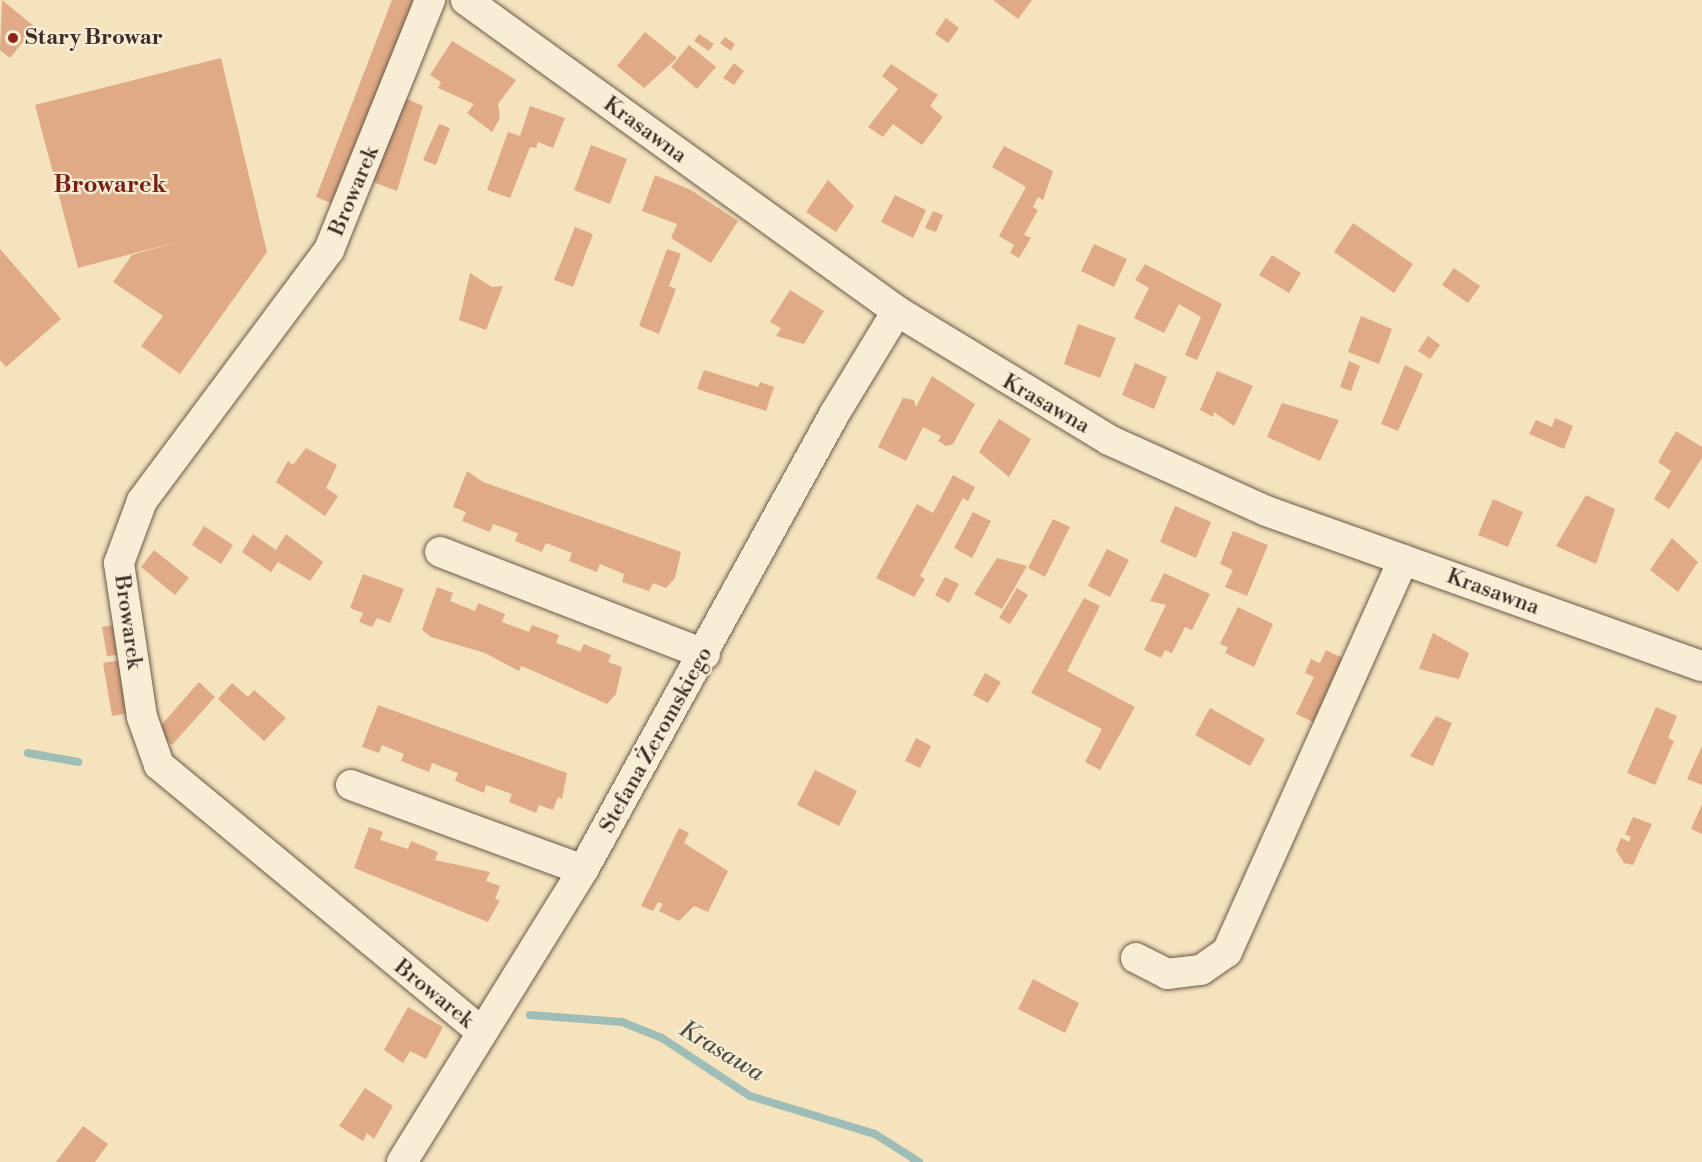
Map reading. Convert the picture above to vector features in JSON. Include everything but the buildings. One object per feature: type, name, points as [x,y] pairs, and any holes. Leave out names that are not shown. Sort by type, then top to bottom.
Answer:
[{"type":"street","name":"Browarek","points":[[430,0],[329,250],[142,501],[119,563],[142,717],[159,765],[482,1032]]},
{"type":"street","name":"Krasawna","points":[[466,0],[897,311],[1099,434],[1209,490],[1702,666]]},
{"type":"street","name":"Stefana Żeromskiego","points":[[402,1162],[583,870],[705,654],[835,413],[897,311]]},
{"type":"street","points":[[440,552],[705,654]]},
{"type":"street","points":[[1136,958],[1167,974],[1201,970],[1227,952],[1403,560]]},
{"type":"street","points":[[351,785],[583,870]]},
{"type":"waterway","name":"Krasawa","points":[[28,753],[78,762]]},
{"type":"waterway","name":"Krasawa","points":[[530,1015],[622,1022],[662,1038],[750,1096],[875,1134],[919,1162]]},
{"type":"place","name":"Stary Browar","points":[[13,38]]},
{"type":"district","name":"Browarek","points":[[110,186]]}]
